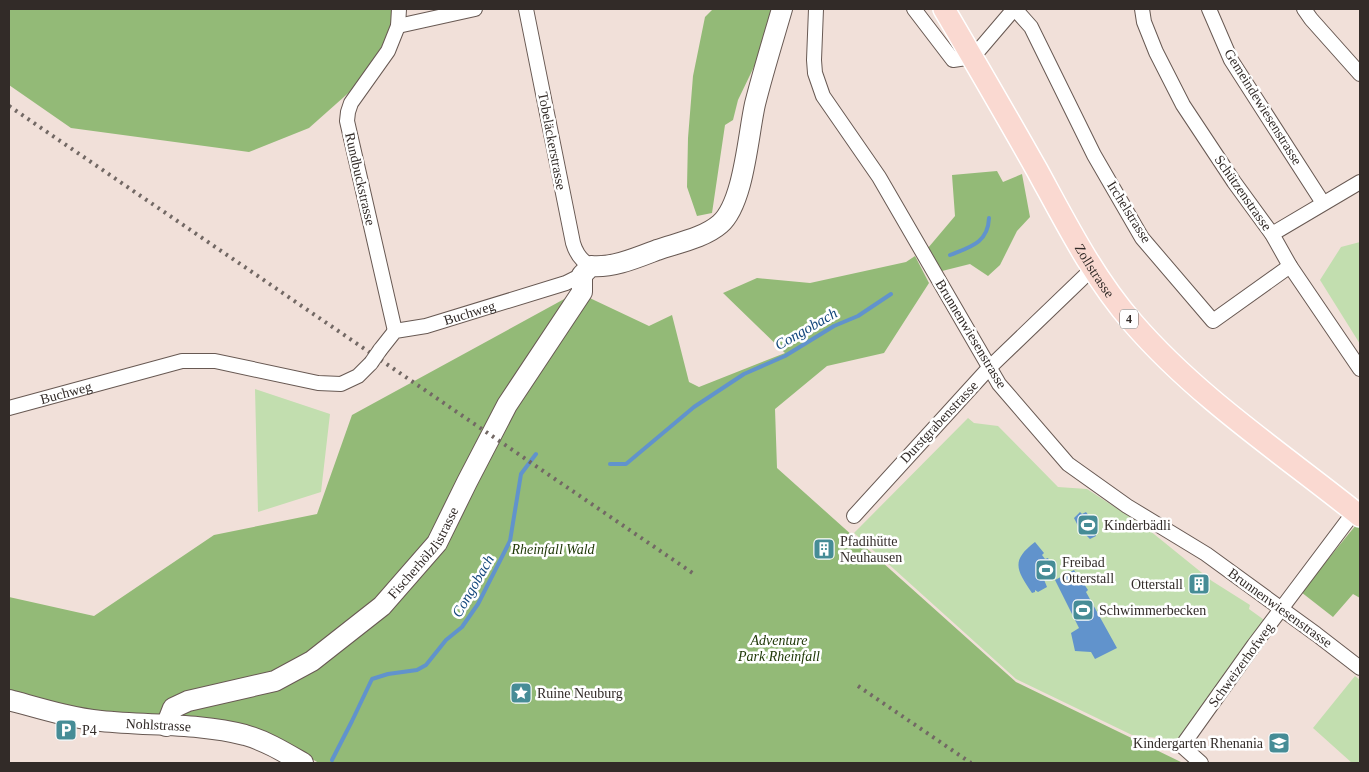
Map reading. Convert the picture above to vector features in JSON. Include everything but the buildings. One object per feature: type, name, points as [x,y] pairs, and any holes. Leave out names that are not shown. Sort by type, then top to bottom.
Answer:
[{"type":"main road","name":"Zollstrasse","points":[[944,9],[973,57],[1092,270],[1132,322],[1170,363],[1204,394],[1357,514]]},
{"type":"street","name":"Rundbuckstrasse","points":[[395,332],[347,121],[351,103],[388,51],[398,26],[399,9]]},
{"type":"street","points":[[398,26],[475,9]]},
{"type":"street","name":"Tobeläckerstrasse","points":[[526,9],[573,243],[587,270]]},
{"type":"street","name":"Buchweg","points":[[9,408],[182,361],[215,361],[318,382],[341,384],[358,376],[371,363],[395,332],[426,326],[566,283],[587,270],[633,259],[707,232],[721,223],[731,209],[738,192],[755,103],[782,9]]},
{"type":"street","name":"Brunnenwiesenstrasse","points":[[816,9],[814,60],[818,86],[829,106],[879,177],[999,384],[1068,464],[1127,506],[1206,554],[1360,668]]},
{"type":"street","points":[[914,9],[953,60],[973,57],[1014,9]]},
{"type":"street","name":"Irchelstrasse","points":[[1014,9],[1031,27],[1094,155],[1142,238],[1213,321],[1290,266]]},
{"type":"street","name":"Schützenstrasse","points":[[1142,9],[1144,22],[1156,52],[1183,105],[1234,182],[1272,234],[1290,266],[1360,370]]},
{"type":"street","name":"Gemeindewiesenstrasse","points":[[1209,9],[1231,60],[1323,203]]},
{"type":"street","points":[[1304,9],[1360,74]]},
{"type":"street","points":[[1272,234],[1360,182]]},
{"type":"street","name":"Fischerhölzlistrasse","points":[[166,726],[173,708],[188,701],[275,681],[305,665],[382,606],[437,544],[507,405],[582,292],[587,270]]},
{"type":"street","name":"Durstgrabenstrasse","points":[[854,516],[989,368],[1092,270]]},
{"type":"street","name":"Schweizerhofweg","points":[[1201,763],[1182,746],[1254,645],[1357,514]]},
{"type":"street","name":"Nohlstrasse","points":[[9,700],[40,709],[99,721],[218,730],[244,735],[269,744],[303,763]]},
{"type":"green space","points":[[9,9],[395,9],[394,28],[354,88],[309,128],[249,152],[71,128],[9,85]]},
{"type":"green space","points":[[713,9],[780,9],[738,100],[733,120],[725,125],[712,213],[697,216],[687,187],[688,138],[693,76],[705,17]]},
{"type":"green space","points":[[997,171],[1003,182],[1022,174],[1030,217],[1017,231],[1000,265],[988,276],[970,264],[942,271],[928,248],[955,216],[952,175]]},
{"type":"green space","points":[[1360,242],[1360,344],[1320,280],[1341,247]]},
{"type":"green space","name":"Rheinfall Wald","points":[[915,256],[929,283],[884,353],[827,366],[775,409],[777,468],[1016,682],[1183,763],[319,763],[267,734],[95,715],[9,691],[9,597],[94,616],[214,535],[317,514],[352,415],[577,292],[649,326],[672,315],[689,382],[699,387],[785,353],[723,293],[757,278],[810,283],[906,262]]},
{"type":"green space","points":[[255,389],[330,414],[321,492],[258,512]]},
{"type":"green space","name":"Freibad Otterstall","points":[[968,418],[974,423],[998,426],[1058,487],[1087,489],[1144,526],[1212,581],[1250,605],[1249,609],[1267,622],[1182,741],[1132,735],[1016,679],[854,533]]},
{"type":"green space","points":[[1356,525],[1360,528],[1360,598],[1353,594],[1333,617],[1301,592]]},
{"type":"green space","points":[[1355,676],[1360,680],[1360,763],[1352,763],[1313,728]]},
{"type":"water","name":"Kinderbädli","points":[[1080,512],[1082,514],[1086,512],[1095,524],[1093,526],[1096,536],[1090,539],[1084,533],[1086,530],[1082,524],[1078,526],[1074,518]]},
{"type":"water","points":[[1035,542],[1044,553],[1042,555],[1045,559],[1048,558],[1054,570],[1043,577],[1047,587],[1038,592],[1035,590],[1032,593],[1018,566],[1022,555]]},
{"type":"water","name":"Schwimmerbecken","points":[[1074,570],[1088,590],[1086,592],[1117,648],[1095,659],[1091,652],[1075,651],[1071,633],[1079,628],[1055,580]]},
{"type":"waterway","name":"Congobach","points":[[950,255],[977,243],[985,233],[989,218]]},
{"type":"waterway","name":"Congobach","points":[[610,464],[626,464],[694,407],[744,374],[785,356],[834,326],[858,316],[891,294]]},
{"type":"waterway","name":"Congobach","points":[[332,760],[372,679],[388,674],[417,670],[426,665],[446,640],[462,627],[478,604],[510,541],[521,474],[536,454]]},
{"type":"railway","points":[[9,106],[694,574]]},
{"type":"railway","points":[[858,686],[971,763]]},
{"type":"place","name":"Kinderbädli","points":[[1088,525]]},
{"type":"place","name":"Pfadihütte Neuhausen","points":[[824,549]]},
{"type":"place","name":"Freibad Otterstall","points":[[1046,570]]},
{"type":"place","name":"Otterstall","points":[[1199,584]]},
{"type":"place","name":"Schwimmerbecken","points":[[1083,610]]},
{"type":"place","name":"Ruine Neuburg","points":[[521,693]]},
{"type":"place","name":"P4","points":[[66,730]]},
{"type":"place","name":"Kindergarten Rhenania","points":[[1279,743]]},
{"type":"park label","name":"Adventure Park Rheinfall","points":[[779,648]]}]
